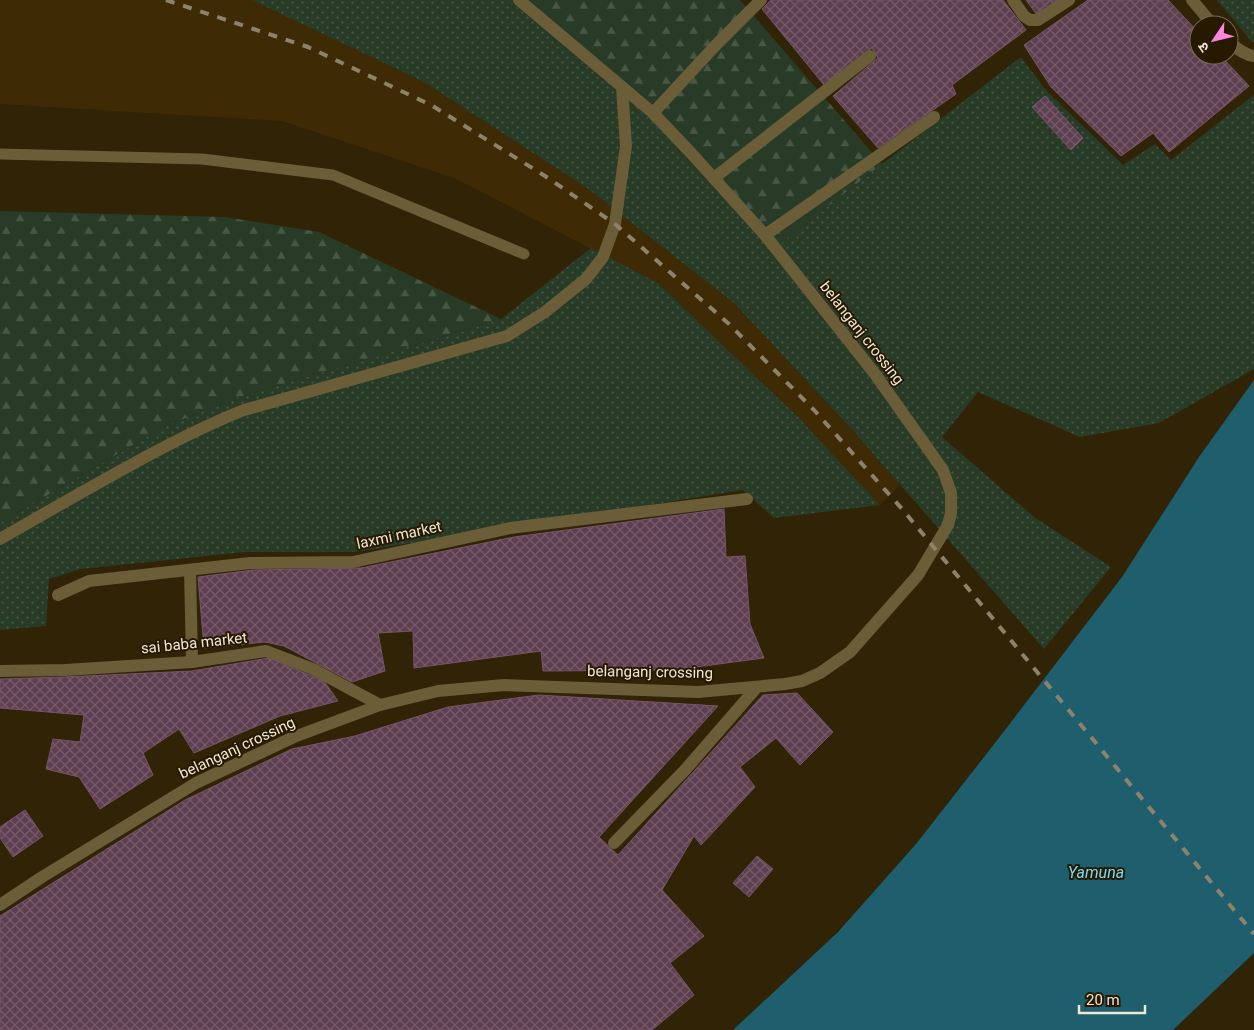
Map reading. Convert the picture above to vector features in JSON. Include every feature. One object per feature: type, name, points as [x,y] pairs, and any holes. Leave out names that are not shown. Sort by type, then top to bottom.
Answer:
[{"type":"street","name":"belanganj crossing","points":[[0,905],[42,877],[196,783],[294,737],[380,705],[438,691],[504,685],[698,692],[784,684],[820,673],[850,652],[918,575],[948,525],[951,513],[951,493],[943,470],[875,374],[765,235],[653,113],[519,0]]},
{"type":"street","points":[[653,113],[761,0]]},
{"type":"street","points":[[1013,0],[1024,16],[1030,20],[1038,20],[1069,0]]},
{"type":"street","points":[[1192,0],[1205,15]]},
{"type":"street","points":[[1239,49],[1254,56]]},
{"type":"street","points":[[714,178],[870,56]]},
{"type":"street","points":[[0,539],[168,444],[215,422],[244,410],[507,336],[545,312],[586,279],[604,258],[615,224],[626,146],[622,88]]},
{"type":"street","points":[[765,235],[934,117]]},
{"type":"street","name":"laxmi market","points":[[58,595],[89,581],[250,563],[353,562],[510,528],[747,499]]},
{"type":"street","points":[[190,570],[192,662]]},
{"type":"street","name":"sai baba market","points":[[0,671],[65,670],[192,662],[266,651],[313,669],[380,705]]},
{"type":"street","points":[[614,843],[685,770],[757,687]]},
{"type":"lane","points":[[0,154],[202,158],[333,175],[524,254]]},
{"type":"shaded area","points":[[0,0],[252,0],[424,82],[587,188],[735,304],[854,432],[900,485],[880,505],[797,416],[658,283],[454,178],[282,121],[0,104]]},
{"type":"green space","points":[[252,0],[509,0],[651,120],[772,250],[1021,57],[1045,89],[1123,165],[1155,144],[1171,160],[1254,95],[1254,369],[1159,423],[1080,437],[978,392],[942,437],[1034,517],[1111,567],[1044,649],[854,432],[735,304],[587,188],[424,82]]},
{"type":"green space","points":[[509,0],[740,0],[882,164],[772,250],[651,120]]},
{"type":"green space","points":[[1217,0],[1254,0],[1254,42],[1239,26],[1239,15],[1230,15]]},
{"type":"green space","points":[[0,211],[225,217],[319,232],[501,319],[239,397],[165,426],[0,523]]},
{"type":"green space","points":[[591,248],[658,283],[797,416],[880,505],[774,518],[743,490],[355,552],[245,552],[81,569],[49,579],[46,626],[0,630],[0,523],[165,426],[239,397],[501,319]]},
{"type":"water","name":"Yamuna","points":[[1254,380],[1254,953],[1173,1030],[733,1030],[838,932],[916,844],[1122,577],[1199,457]]},
{"type":"building","points":[[771,0],[1003,0],[1026,30],[952,85],[956,94],[878,148],[833,96],[878,58],[872,48],[824,85],[762,9]]},
{"type":"building","points":[[1026,0],[1058,0],[1037,15]]},
{"type":"building","points":[[1088,0],[1168,0],[1189,22],[1189,65],[1229,65],[1249,86],[1169,152],[1153,133],[1121,156],[1051,87],[1024,45]]},
{"type":"building","points":[[1045,96],[1083,138],[1071,150],[1032,107]]},
{"type":"building","points":[[724,509],[726,557],[745,556],[750,624],[764,658],[673,670],[543,671],[541,651],[414,668],[413,631],[378,633],[385,671],[352,682],[284,646],[265,642],[204,648],[198,577],[253,570],[361,568],[514,537]]},
{"type":"building","points":[[269,658],[324,681],[338,701],[280,716],[194,753],[179,729],[143,753],[153,775],[100,809],[79,777],[46,769],[53,739],[80,742],[84,715],[0,708],[0,679],[192,671]]},
{"type":"building","points":[[797,693],[833,732],[800,765],[776,738],[740,767],[755,787],[701,845],[694,836],[662,890],[704,936],[670,963],[694,995],[652,1030],[0,1030],[0,916],[185,800],[292,749],[355,736],[448,707],[539,695],[718,706],[599,837],[618,855],[763,695]]},
{"type":"building","points":[[25,810],[43,836],[13,857],[0,838],[0,827]]},
{"type":"building","points":[[757,856],[773,869],[749,897],[733,883]]},
{"type":"railway","points":[[166,0],[308,47],[431,105],[545,176],[615,224],[729,324],[814,410],[903,510],[1254,934]]}]
